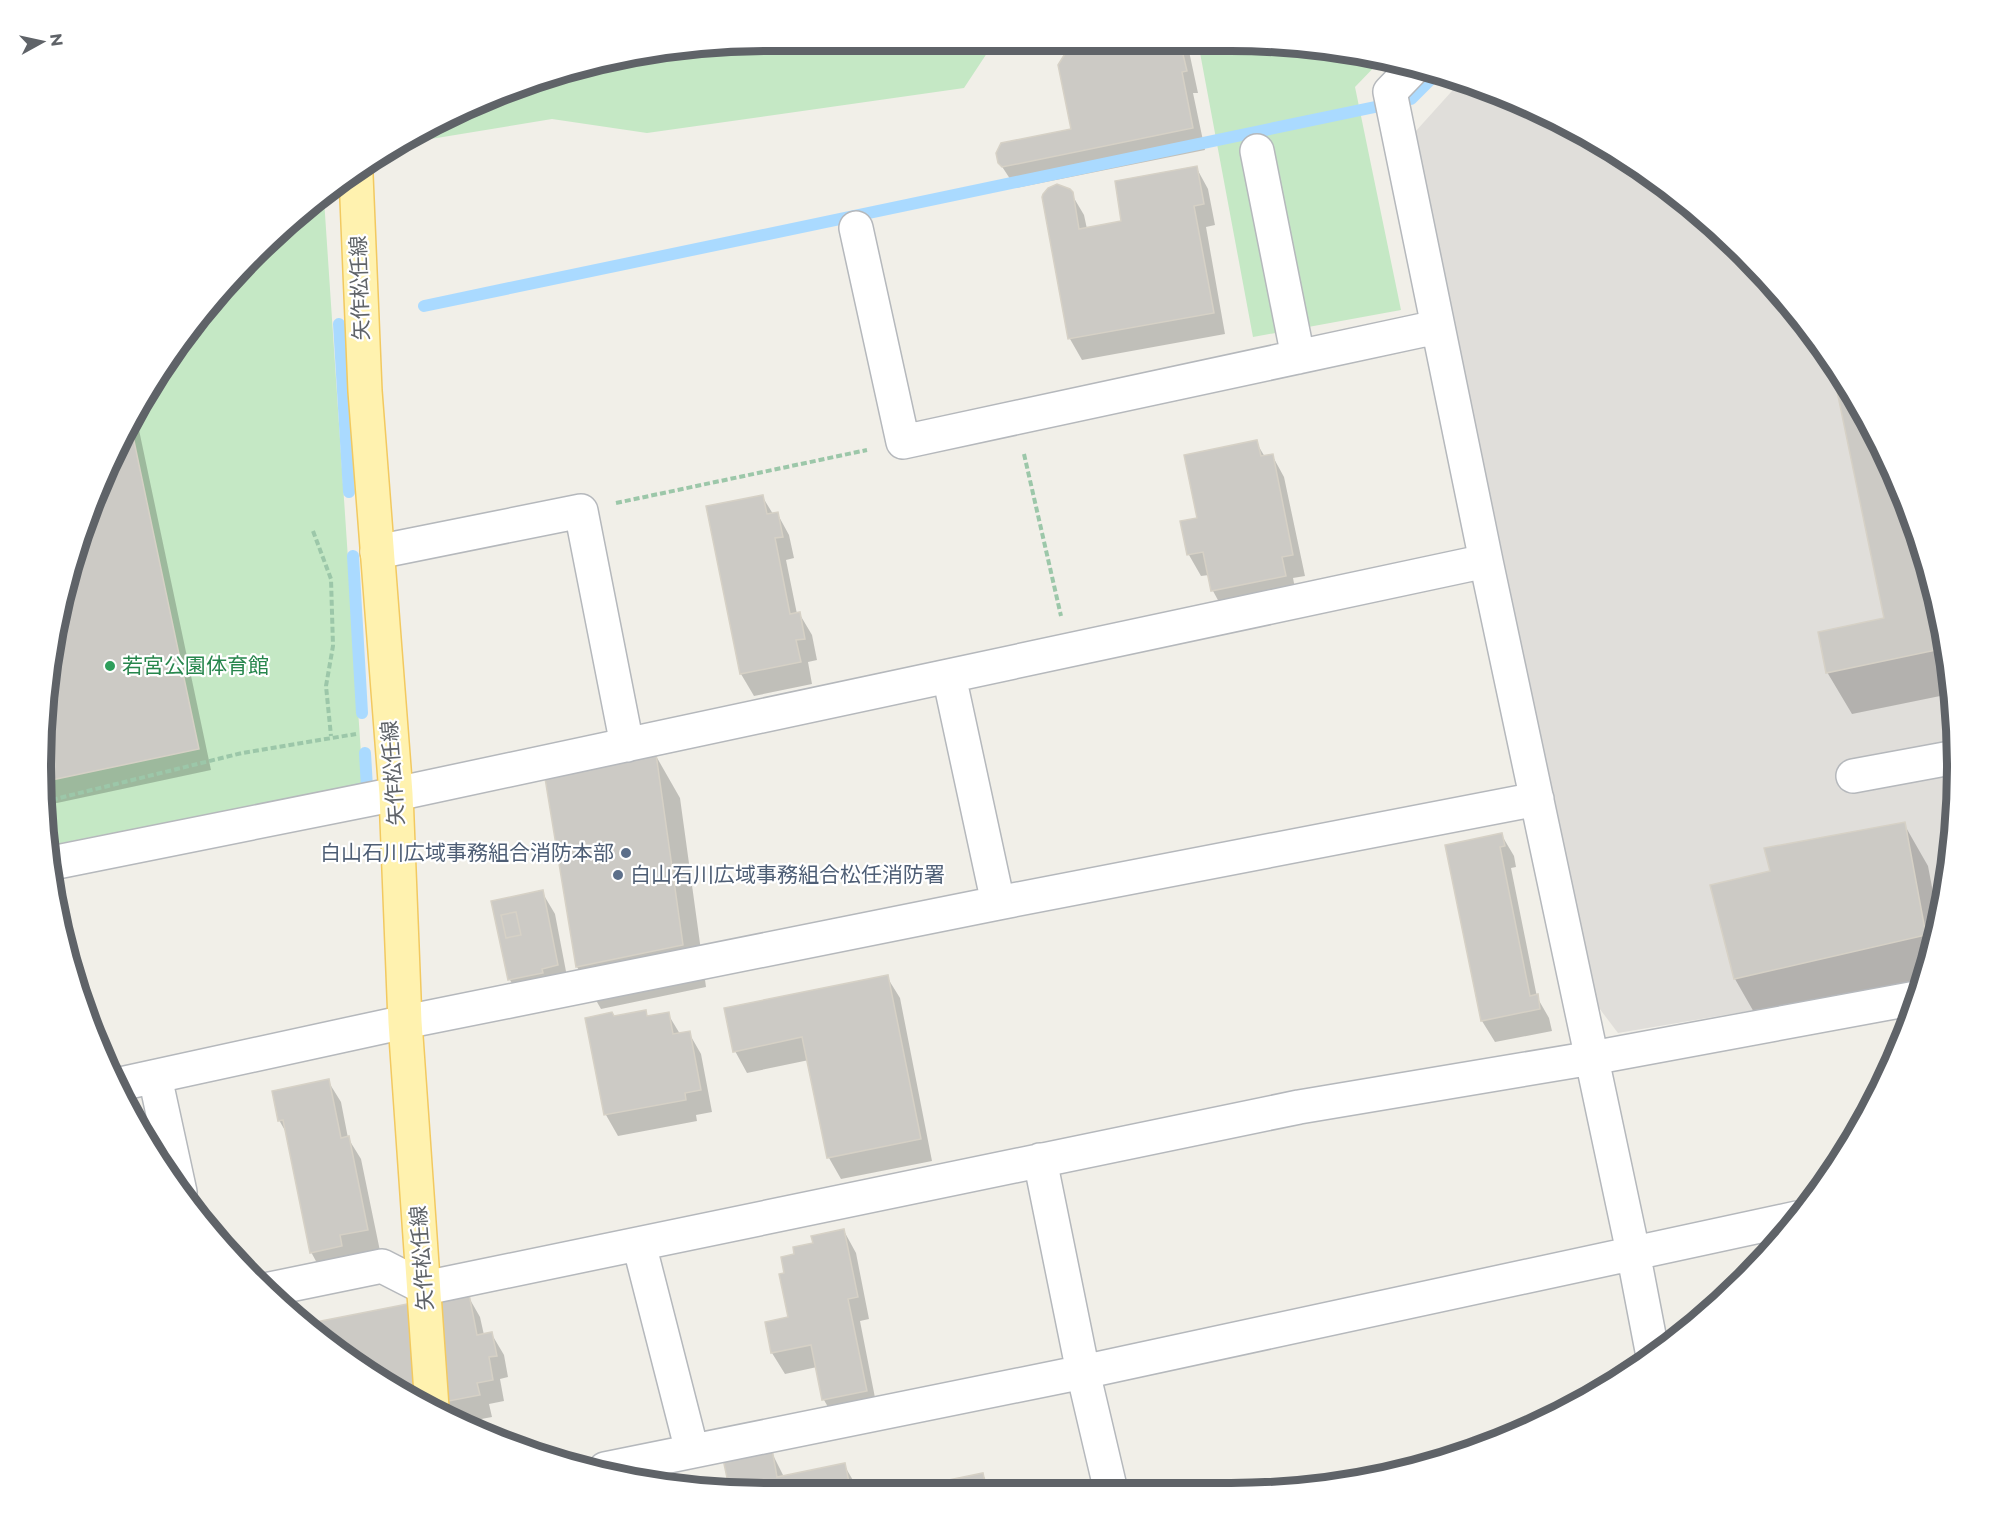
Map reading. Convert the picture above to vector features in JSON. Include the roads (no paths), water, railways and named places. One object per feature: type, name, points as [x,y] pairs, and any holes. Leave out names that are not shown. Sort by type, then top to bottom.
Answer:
[{"type":"main road","name":"矢作松任線","points":[[356,181],[364,391],[396,794],[405,1022],[431,1399]]},
{"type":"street","points":[[1408,73],[1390,92],[1437,327],[1651,1346]]},
{"type":"street","points":[[1257,151],[1298,357]]},
{"type":"street","points":[[856,228],[903,442],[1437,327]]},
{"type":"street","points":[[377,552],[581,511],[627,745]]},
{"type":"street","points":[[57,862],[396,794],[1486,561]]},
{"type":"street","points":[[949,676],[998,903]]},
{"type":"street","points":[[1853,776],[1947,759]]},
{"type":"street","points":[[125,1083],[405,1022],[998,903],[1537,799]]},
{"type":"street","points":[[277,1288],[382,1266],[425,1288],[1299,1107],[1592,1058],[1908,999]]},
{"type":"street","points":[[155,1077],[175,1169]]},
{"type":"street","points":[[1040,1160],[1083,1372],[1109,1483]]},
{"type":"street","points":[[616,1467],[1083,1372],[1784,1221]]},
{"type":"street","points":[[639,1244],[692,1451]]},
{"type":"waterway","points":[[1411,99],[1430,80]]},
{"type":"waterway","points":[[424,306],[1375,107]]},
{"type":"waterway","points":[[339,324],[349,492]]},
{"type":"waterway","points":[[353,556],[362,713]]},
{"type":"waterway","points":[[356,790],[367,788],[365,753]]},
{"type":"place","name":"若宮公園体育館","points":[[110,666]]},
{"type":"place","name":"白山石川広域事務組合消防本部","points":[[626,853]]},
{"type":"place","name":"白山石川広域事務組合松任消防署","points":[[618,875]]}]
